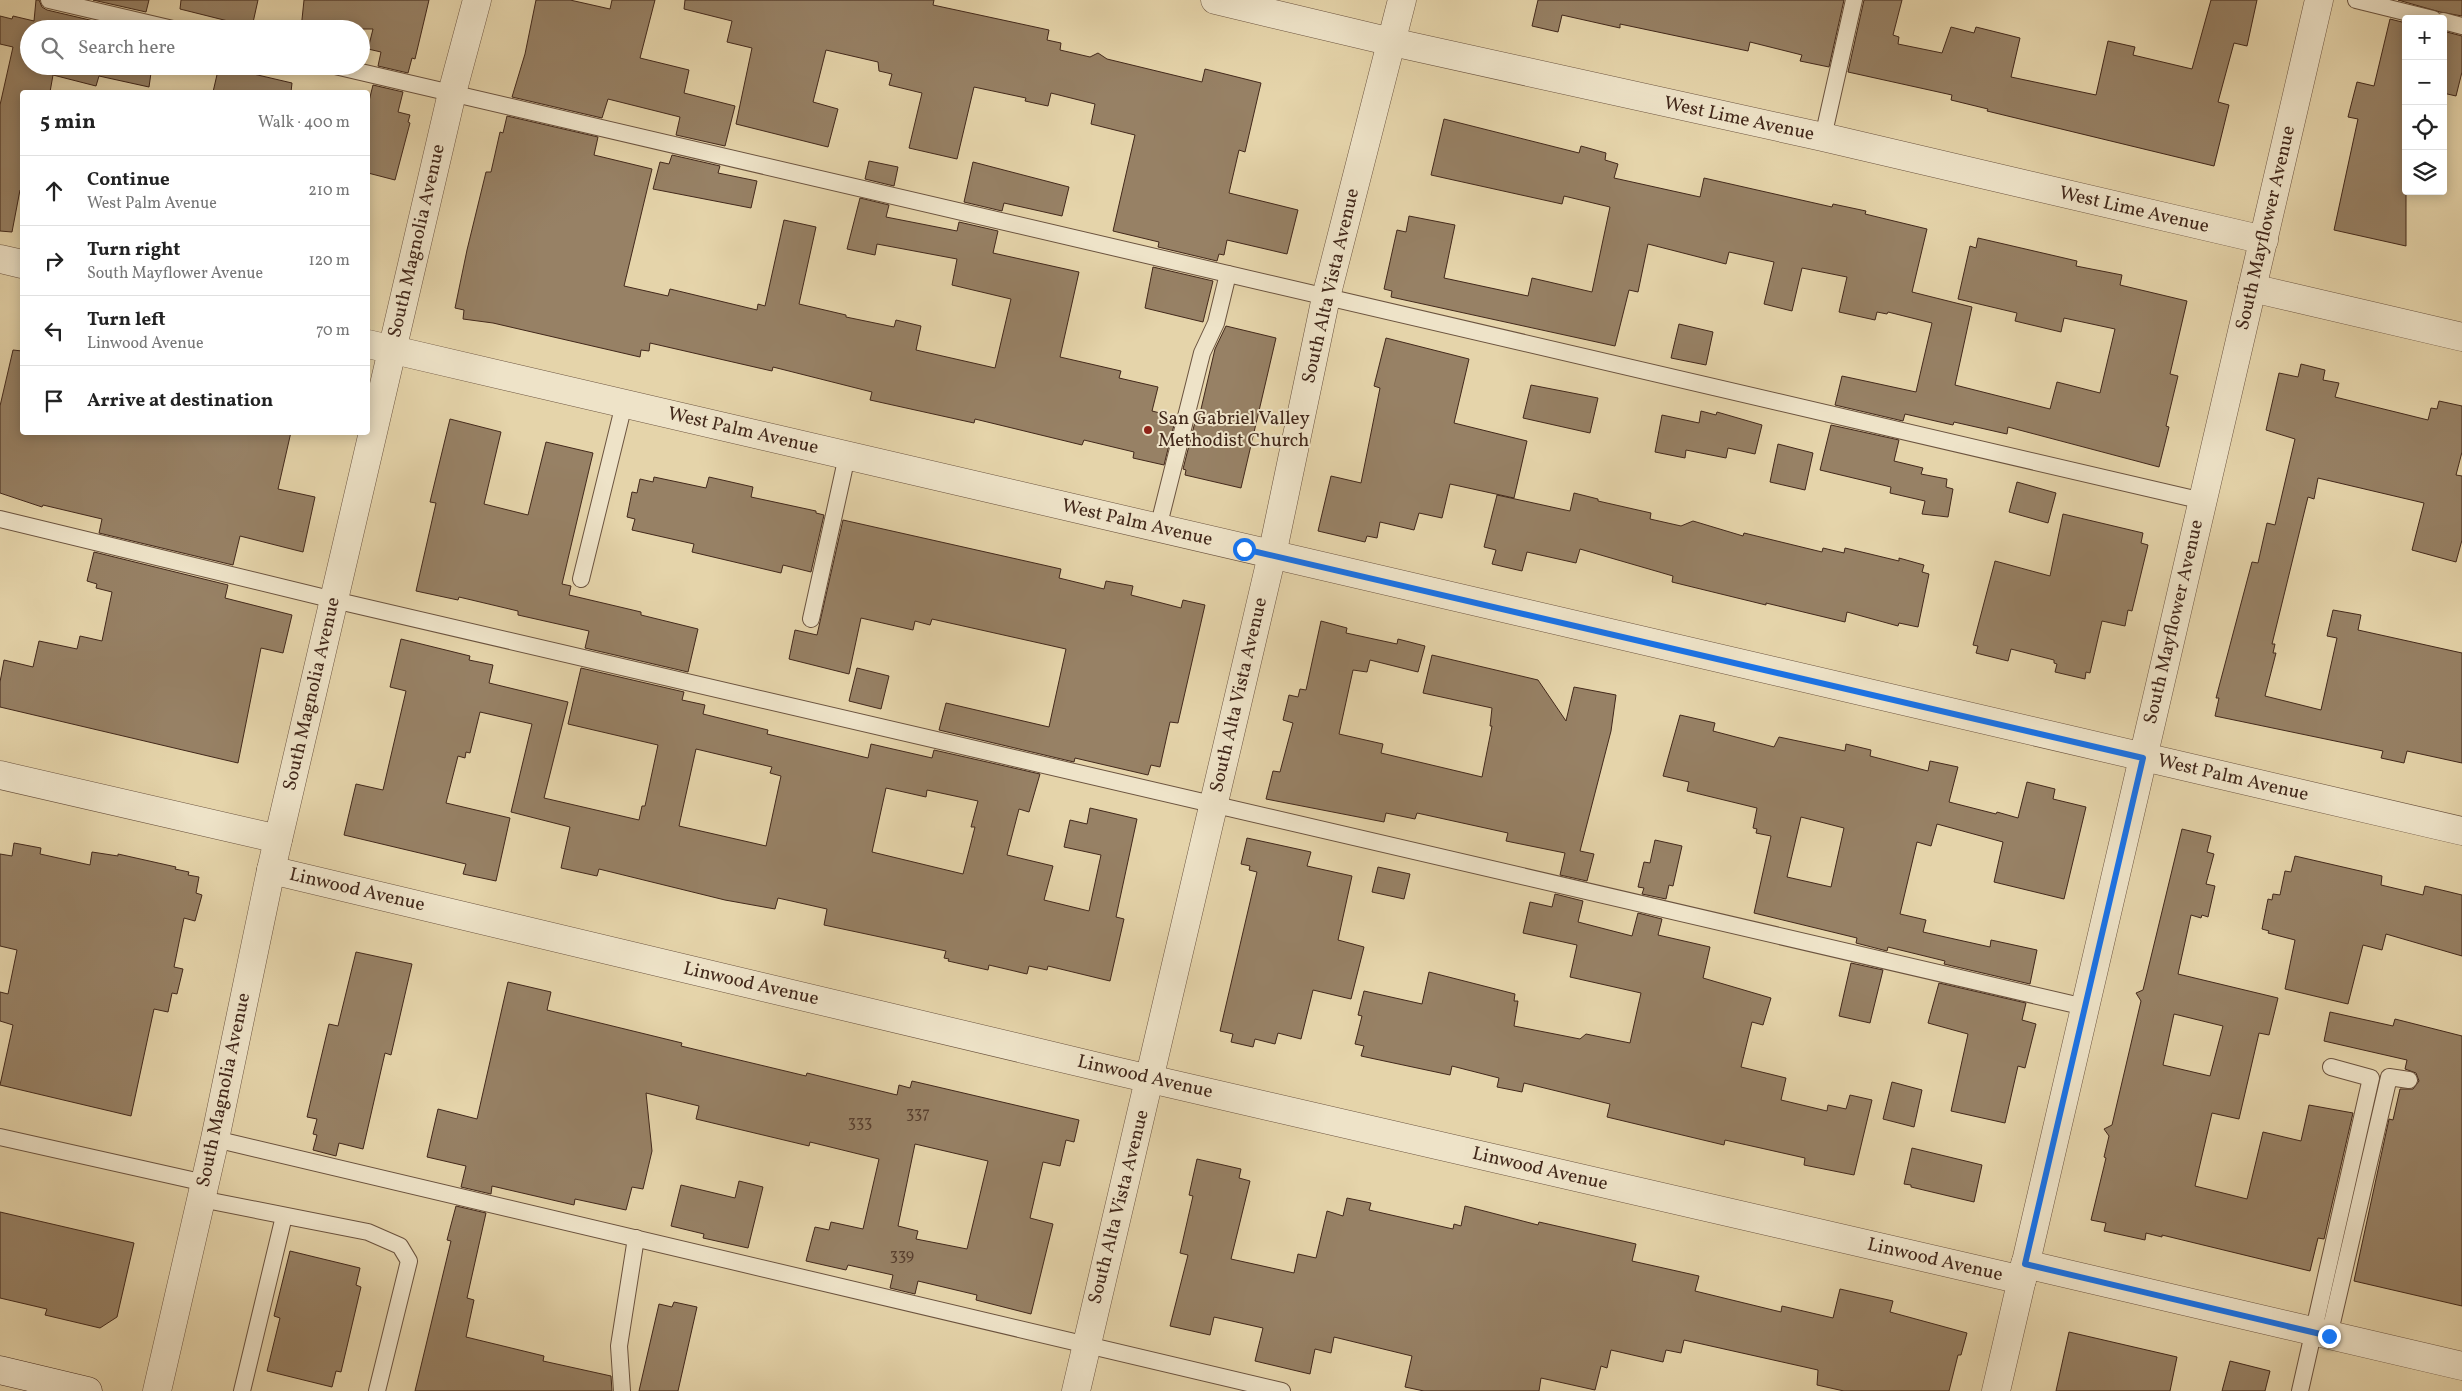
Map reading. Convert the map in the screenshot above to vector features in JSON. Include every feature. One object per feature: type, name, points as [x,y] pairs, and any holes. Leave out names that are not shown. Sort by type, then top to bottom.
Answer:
[{"type":"street","name":"South Magnolia Avenue","points":[[370,402],[380,347],[477,0]]},
{"type":"street","name":"West Lime Avenue","points":[[1215,0],[1392,42],[1823,137],[2264,240]]},
{"type":"street","name":"South Alta Vista Avenue","points":[[1076,1391],[1272,555],[1326,297],[1402,0]]},
{"type":"street","name":"South Mayflower Avenue","points":[[1996,1391],[2319,0]]},
{"type":"street","points":[[0,259],[20,264]]},
{"type":"street","points":[[2252,288],[2462,337]]},
{"type":"street","name":"West Palm Avenue","points":[[380,347],[2462,831]]},
{"type":"street","name":"South Magnolia Avenue","points":[[157,1391],[215,1139],[270,870],[334,600],[364,435]]},
{"type":"street","name":"Linwood Avenue","points":[[0,775],[278,839]]},
{"type":"street","name":"Linwood Avenue","points":[[270,870],[1150,1079],[2023,1272],[2322,1334],[2462,1366]]},
{"type":"street","points":[[0,1370],[88,1391]]},
{"type":"lane","points":[[49,0],[135,20]]},
{"type":"lane","points":[[1823,137],[1854,0]]},
{"type":"lane","points":[[2356,0],[2417,15]]},
{"type":"lane","points":[[2447,22],[2462,26]]},
{"type":"lane","points":[[370,74],[2203,501]]},
{"type":"lane","points":[[1158,528],[1202,353],[1216,323],[1228,274]]},
{"type":"lane","points":[[581,579],[624,404]]},
{"type":"lane","points":[[811,619],[847,456]]},
{"type":"lane","points":[[0,519],[334,600],[2085,1007]]},
{"type":"lane","points":[[2322,1334],[2370,1078],[2331,1067]]},
{"type":"lane","points":[[2300,1391],[2322,1334],[2389,1077],[2410,1080]]},
{"type":"lane","points":[[0,1137],[203,1191],[284,1216],[368,1232],[400,1246],[409,1261],[377,1391]]},
{"type":"lane","points":[[215,1139],[1282,1391]]},
{"type":"lane","points":[[242,1391],[284,1216]]},
{"type":"lane","points":[[622,1391],[619,1346],[636,1238]]},
{"type":"building","points":[[36,0],[39,0],[42,7],[47,10],[90,20],[34,20]]},
{"type":"building","points":[[93,0],[149,0],[146,12]]},
{"type":"building","points":[[181,0],[258,0],[254,20],[224,20],[180,9]]},
{"type":"building","points":[[304,0],[429,0],[415,59],[412,58],[408,73],[378,66],[381,52],[370,49],[373,29],[370,29],[370,20],[302,20]]},
{"type":"building","points":[[536,0],[570,0],[610,9],[612,0],[655,0],[640,58],[689,70],[684,93],[735,106],[725,146],[676,135],[680,117],[608,99],[602,118],[512,97],[525,54]]},
{"type":"building","points":[[685,0],[934,0],[933,5],[1049,30],[1047,40],[1061,43],[1060,50],[1090,57],[1098,53],[1107,59],[1202,82],[1205,69],[1261,83],[1245,152],[1239,150],[1229,193],[1298,210],[1287,254],[1227,240],[1224,255],[1219,254],[1217,261],[1158,247],[1159,242],[1113,231],[1135,135],[1091,124],[1095,104],[1051,93],[1048,106],[1025,101],[1026,98],[974,87],[957,159],[909,148],[922,93],[889,85],[892,74],[879,71],[878,62],[826,50],[813,102],[838,109],[828,147],[736,124],[752,48],[727,42],[732,21],[684,9]]},
{"type":"building","points":[[1538,0],[1844,0],[1829,67],[1800,61],[1802,55],[1750,42],[1748,51],[1620,24],[1620,28],[1562,15],[1558,32],[1532,26]]},
{"type":"building","points":[[1864,0],[1902,0],[1893,35],[1899,37],[1898,44],[1942,53],[1951,27],[1974,33],[1976,27],[2020,38],[2011,77],[2096,95],[2108,41],[2135,47],[2133,55],[2192,69],[2211,0],[2257,0],[2247,46],[2234,43],[2218,102],[2229,105],[2214,166],[1987,111],[1988,109],[1951,100],[1952,95],[1848,72]]},
{"type":"building","points":[[2398,0],[2462,0],[2462,16],[2440,12]]},
{"type":"building","points":[[0,16],[12,19],[13,16],[30,20],[20,20],[20,75],[53,75],[50,90],[20,90],[20,190],[12,232],[0,231],[0,105],[13,47],[0,44]]},
{"type":"building","points":[[2390,19],[2402,22],[2402,195],[2406,195],[2406,246],[2334,230],[2358,119],[2348,117],[2357,82],[2374,86]]},
{"type":"building","points":[[2447,32],[2462,36],[2462,72],[2456,96],[2447,94]]},
{"type":"building","points":[[53,75],[151,75],[149,87],[99,76],[96,86]]},
{"type":"building","points":[[217,75],[258,75],[292,83],[291,90],[213,90]]},
{"type":"building","points":[[373,85],[403,92],[398,112],[410,115],[408,122],[410,123],[395,180],[370,174],[370,97]]},
{"type":"building","points":[[507,116],[598,137],[594,155],[652,169],[624,286],[668,296],[670,289],[757,310],[758,304],[765,306],[784,220],[816,227],[799,304],[846,315],[846,317],[894,327],[896,320],[921,326],[916,350],[995,368],[1011,299],[952,285],[957,259],[877,244],[875,255],[847,249],[860,198],[889,205],[886,217],[957,231],[959,222],[998,231],[993,253],[1079,272],[1060,357],[1121,371],[1119,378],[1158,387],[1152,411],[1176,417],[1164,465],[1133,458],[1134,452],[1084,440],[1082,445],[975,419],[974,423],[870,400],[872,392],[773,367],[772,371],[650,343],[649,351],[641,350],[640,357],[493,323],[463,319],[464,310],[455,308],[467,250],[486,172],[491,172],[500,132],[503,133]]},
{"type":"building","points":[[1444,119],[1579,153],[1581,146],[1606,153],[1605,160],[1618,164],[1614,178],[1700,197],[1704,178],[1832,207],[1833,204],[1866,211],[1865,214],[1927,229],[1912,292],[1972,307],[1955,385],[2050,409],[2057,382],[2100,393],[2115,329],[2064,318],[2061,332],[2015,321],[2017,313],[1958,299],[1970,246],[1976,248],[1978,238],[2077,261],[2076,266],[2122,275],[2120,285],[2187,301],[2170,374],[2178,376],[2166,426],[2169,427],[2159,467],[2008,427],[2007,434],[1954,422],[1953,425],[1905,414],[1903,421],[1835,405],[1842,376],[1916,392],[1932,323],[1888,312],[1887,314],[1877,312],[1875,320],[1839,312],[1847,277],[1802,268],[1792,311],[1764,304],[1774,262],[1729,252],[1726,264],[1648,244],[1638,292],[1629,290],[1615,346],[1391,297],[1392,291],[1384,289],[1397,230],[1406,232],[1409,216],[1455,225],[1444,278],[1528,296],[1532,278],[1592,292],[1610,207],[1564,196],[1562,204],[1431,175]]},
{"type":"building","points":[[672,155],[720,166],[718,173],[757,181],[751,208],[653,189],[660,162],[669,164]]},
{"type":"building","points":[[869,161],[898,167],[894,186],[865,179]]},
{"type":"building","points":[[973,162],[1069,187],[1062,216],[1004,203],[1002,211],[964,202]]},
{"type":"building","points":[[1153,267],[1213,281],[1203,322],[1145,308]]},
{"type":"building","points":[[1679,324],[1713,332],[1706,365],[1671,358]]},
{"type":"building","points":[[1226,326],[1276,338],[1241,488],[1185,475],[1186,470],[1183,469],[1195,422],[1198,422],[1215,349]]},
{"type":"building","points":[[1386,338],[1469,359],[1454,423],[1527,441],[1514,498],[1450,484],[1442,518],[1419,513],[1414,530],[1380,522],[1377,538],[1367,536],[1365,542],[1318,531],[1331,476],[1361,483],[1380,388],[1374,386]]},
{"type":"building","points":[[13,350],[20,351],[20,435],[290,435],[278,489],[315,497],[303,552],[240,536],[233,565],[99,533],[102,519],[43,505],[42,507],[0,493],[0,406]]},
{"type":"building","points":[[2301,364],[2325,370],[2323,380],[2339,383],[2335,397],[2428,420],[2431,408],[2437,409],[2439,401],[2462,406],[2462,452],[2456,475],[2462,476],[2462,540],[2456,562],[2412,550],[2424,503],[2318,478],[2314,499],[2308,497],[2272,644],[2275,644],[2273,653],[2276,653],[2265,696],[2321,710],[2337,638],[2327,636],[2333,610],[2361,615],[2358,630],[2462,653],[2462,763],[2407,751],[2404,763],[2381,758],[2383,751],[2215,716],[2219,698],[2216,698],[2252,562],[2258,563],[2267,523],[2275,525],[2295,439],[2266,430],[2279,373],[2298,377]]},
{"type":"building","points":[[1531,385],[1598,398],[1590,433],[1523,418]]},
{"type":"building","points":[[1701,411],[1716,415],[1717,412],[1762,425],[1755,454],[1728,448],[1726,458],[1686,450],[1685,458],[1655,452],[1662,415],[1699,423]]},
{"type":"building","points":[[450,419],[501,432],[484,504],[528,515],[546,442],[593,453],[562,584],[571,586],[569,595],[641,612],[641,615],[698,629],[688,672],[585,648],[589,631],[518,615],[518,611],[459,597],[458,600],[416,591],[436,503],[430,502]]},
{"type":"building","points":[[1831,425],[1899,440],[1894,461],[1923,468],[1921,474],[1947,479],[1946,487],[1953,489],[1948,517],[1922,514],[1925,501],[1890,493],[1891,487],[1820,470]]},
{"type":"building","points":[[1778,444],[1813,453],[1805,490],[1770,482]]},
{"type":"building","points":[[654,477],[706,488],[709,477],[753,487],[751,497],[816,511],[816,513],[824,515],[811,572],[783,565],[781,573],[692,552],[694,544],[632,530],[635,519],[627,517],[632,492],[637,493],[640,479],[653,482]]},
{"type":"building","points":[[2017,482],[2056,493],[2048,523],[2009,512]]},
{"type":"building","points":[[1574,493],[1598,499],[1598,501],[1651,513],[1650,519],[1681,526],[1693,521],[1743,536],[1744,533],[1822,552],[1823,548],[1844,553],[1845,548],[1899,561],[1899,558],[1924,565],[1922,572],[1929,574],[1918,627],[1899,623],[1898,626],[1847,612],[1845,622],[1766,603],[1766,605],[1672,582],[1673,576],[1580,549],[1576,563],[1527,552],[1522,571],[1492,564],[1496,550],[1484,547],[1497,495],[1570,511]]},
{"type":"building","points":[[2063,514],[2143,533],[2141,543],[2148,545],[2132,611],[2128,610],[2125,626],[2102,621],[2090,673],[2086,672],[2085,679],[2055,672],[2057,664],[2054,663],[2054,660],[2011,649],[2008,661],[1976,653],[1978,646],[1973,645],[1995,561],[2050,576]]},
{"type":"building","points":[[843,520],[1061,569],[1059,578],[1104,589],[1106,581],[1133,586],[1131,595],[1181,608],[1183,600],[1205,605],[1178,723],[1170,722],[1160,767],[1151,765],[1148,775],[1075,758],[1074,762],[939,730],[946,703],[1049,727],[1066,649],[932,619],[930,625],[915,621],[913,630],[861,618],[849,674],[789,659],[795,630],[817,635]]},
{"type":"building","points":[[94,552],[228,585],[225,598],[292,615],[283,653],[261,648],[238,763],[0,707],[0,682],[4,660],[33,667],[39,641],[77,649],[80,636],[102,641],[112,592],[96,588],[97,584],[87,581]]},
{"type":"building","points":[[1321,621],[1347,628],[1346,633],[1397,644],[1398,639],[1425,646],[1418,672],[1370,660],[1367,672],[1353,670],[1339,734],[1383,744],[1381,753],[1482,777],[1492,726],[1490,726],[1492,708],[1423,693],[1432,655],[1538,680],[1566,721],[1574,687],[1616,695],[1611,731],[1580,851],[1594,854],[1587,881],[1560,875],[1565,853],[1506,841],[1508,833],[1417,813],[1415,819],[1386,813],[1384,822],[1266,799],[1273,771],[1280,772],[1293,723],[1283,720],[1289,695],[1298,697],[1300,689],[1306,690]]},
{"type":"building","points":[[401,639],[470,656],[469,660],[493,665],[489,683],[568,702],[544,798],[639,820],[642,806],[645,806],[658,745],[568,724],[581,668],[684,692],[682,700],[705,705],[703,714],[768,730],[767,734],[868,758],[871,744],[932,758],[934,750],[1040,774],[1029,812],[1019,809],[1007,855],[1053,866],[1044,900],[1089,911],[1101,855],[1064,847],[1070,820],[1087,824],[1090,808],[1137,819],[1116,917],[1124,919],[1110,981],[1048,966],[1047,970],[1029,966],[1027,974],[989,965],[988,970],[948,961],[949,959],[944,958],[946,951],[824,925],[827,909],[778,898],[775,909],[725,900],[599,869],[597,876],[561,868],[570,827],[511,812],[532,724],[480,712],[470,753],[466,752],[465,758],[458,756],[446,803],[510,818],[496,881],[463,874],[466,864],[344,835],[356,784],[383,790],[406,691],[390,687]],"holes":[[[696,749],[772,767],[770,773],[781,776],[766,846],[679,826]],[[886,788],[926,797],[927,790],[978,801],[971,827],[975,827],[963,874],[872,852]]]},
{"type":"building","points":[[857,668],[889,676],[881,709],[849,701]]},
{"type":"building","points":[[1680,715],[1715,723],[1713,731],[1774,747],[1779,737],[1845,751],[1846,744],[1871,750],[1870,756],[1928,771],[1930,761],[1958,767],[1949,802],[1996,814],[1997,812],[2018,818],[2027,782],[2055,789],[2053,799],[2086,807],[2064,899],[1994,882],[2003,842],[1937,824],[1931,846],[1917,842],[1900,914],[1926,920],[1923,932],[1990,947],[1991,940],[2037,950],[2030,984],[1944,964],[1945,961],[1888,947],[1887,951],[1856,943],[1857,938],[1754,913],[1771,836],[1756,833],[1757,829],[1753,828],[1757,808],[1687,791],[1689,782],[1663,776]],"holes":[[[1801,817],[1844,828],[1831,887],[1787,877]]]},
{"type":"building","points":[[2182,829],[2211,836],[2207,852],[2214,854],[2206,884],[2215,886],[2208,917],[2202,915],[2201,918],[2191,915],[2178,974],[2278,998],[2269,1035],[2259,1033],[2239,1119],[2212,1113],[2195,1186],[2247,1199],[2263,1132],[2301,1141],[2309,1105],[2353,1113],[2324,1239],[2318,1238],[2310,1271],[2162,1235],[2162,1237],[2146,1233],[2145,1240],[2104,1231],[2106,1223],[2091,1220],[2106,1158],[2104,1157],[2109,1136],[2104,1129],[2112,1125],[2141,1001],[2136,993],[2143,990]],"holes":[[[2174,1014],[2223,1026],[2210,1076],[2163,1065]]]},
{"type":"building","points":[[1247,838],[1311,852],[1307,866],[1352,876],[1338,940],[1364,947],[1351,999],[1313,990],[1301,1039],[1278,1033],[1275,1044],[1255,1039],[1253,1047],[1231,1042],[1233,1034],[1220,1031],[1257,872],[1249,870],[1250,866],[1241,864]]},
{"type":"building","points":[[1655,840],[1682,846],[1673,886],[1669,885],[1666,899],[1642,894],[1644,888],[1638,887],[1644,862],[1650,863]]},
{"type":"building","points":[[14,843],[41,848],[40,854],[90,865],[92,852],[118,856],[118,854],[176,867],[175,869],[189,872],[188,875],[199,877],[196,893],[202,895],[195,921],[184,918],[174,967],[183,969],[177,994],[172,993],[168,1012],[154,1009],[131,1116],[0,1085],[13,1025],[0,1021],[0,992],[8,994],[17,950],[0,946],[0,854],[12,856]]},
{"type":"building","points":[[2295,856],[2382,876],[2381,885],[2423,895],[2425,886],[2462,895],[2462,956],[2386,934],[2382,950],[2363,945],[2348,1004],[2285,989],[2295,940],[2268,933],[2269,931],[2262,929],[2268,899],[2272,900],[2273,894],[2280,895],[2285,871],[2291,872]]},
{"type":"building","points":[[1378,867],[1410,874],[1404,899],[1372,892]]},
{"type":"building","points":[[1555,894],[1583,901],[1578,922],[1632,936],[1638,913],[1662,919],[1658,935],[1710,947],[1703,978],[1771,998],[1763,1025],[1752,1022],[1741,1067],[1786,1078],[1781,1100],[1827,1111],[1828,1105],[1846,1109],[1850,1095],[1872,1100],[1854,1175],[1804,1165],[1805,1158],[1725,1140],[1724,1145],[1607,1117],[1610,1104],[1524,1083],[1522,1092],[1497,1087],[1499,1078],[1452,1066],[1450,1075],[1361,1056],[1364,1046],[1355,1044],[1362,1016],[1358,1015],[1364,991],[1422,1004],[1429,972],[1515,994],[1514,1001],[1518,1001],[1514,1026],[1580,1039],[1586,1034],[1630,1043],[1641,993],[1570,977],[1577,945],[1523,933],[1530,902],[1552,907]]},
{"type":"building","points":[[356,952],[412,964],[391,1055],[385,1053],[363,1149],[339,1143],[336,1156],[313,1150],[317,1135],[313,1134],[317,1119],[307,1117],[329,1024],[338,1026]]},
{"type":"building","points":[[1851,963],[1883,970],[1870,1023],[1839,1016]]},
{"type":"building","points":[[508,982],[551,992],[547,1010],[682,1043],[681,1046],[806,1076],[807,1073],[897,1095],[899,1085],[910,1088],[912,1081],[1079,1120],[1074,1142],[1066,1140],[1060,1166],[1043,1162],[1030,1218],[1053,1224],[1031,1314],[976,1300],[977,1295],[918,1281],[915,1294],[890,1288],[893,1275],[848,1265],[846,1270],[806,1261],[815,1227],[829,1230],[831,1222],[863,1229],[879,1159],[810,1142],[809,1146],[696,1119],[699,1106],[646,1093],[652,1151],[643,1189],[632,1187],[626,1210],[575,1199],[574,1205],[492,1186],[491,1194],[461,1187],[466,1166],[427,1157],[438,1109],[477,1119]],"holes":[[[915,1144],[988,1161],[967,1249],[916,1239],[918,1231],[898,1226]]]},
{"type":"building","points":[[1939,983],[2026,1003],[2022,1020],[2036,1024],[2025,1068],[2018,1066],[2005,1123],[1951,1111],[1968,1034],[1928,1023]]},
{"type":"building","points":[[2330,1012],[2393,1026],[2395,1019],[2462,1036],[2462,1306],[2354,1281],[2389,1119],[2393,1120],[2400,1089],[2413,1089],[2419,1081],[2416,1073],[2405,1069],[2407,1060],[2324,1041]]},
{"type":"building","points":[[1892,1082],[1922,1090],[1914,1127],[1883,1119]]},
{"type":"building","points":[[1912,1148],[1982,1165],[1974,1202],[1904,1184]]},
{"type":"building","points":[[1197,1159],[1241,1169],[1239,1178],[1250,1181],[1231,1259],[1294,1273],[1298,1254],[1316,1258],[1327,1211],[1343,1216],[1347,1198],[1371,1203],[1369,1210],[1453,1229],[1454,1224],[1461,1226],[1465,1206],[1538,1225],[1539,1222],[1636,1244],[1632,1261],[1699,1276],[1695,1291],[1781,1312],[1782,1306],[1833,1318],[1840,1289],[1893,1301],[1890,1312],[1967,1333],[1961,1355],[1958,1355],[1949,1391],[1844,1391],[1817,1385],[1818,1370],[1684,1340],[1681,1353],[1666,1350],[1663,1362],[1611,1350],[1607,1368],[1601,1366],[1595,1390],[1541,1378],[1539,1391],[1424,1391],[1405,1387],[1412,1356],[1334,1337],[1331,1353],[1315,1349],[1310,1374],[1255,1361],[1263,1328],[1214,1317],[1210,1335],[1170,1326],[1188,1255],[1180,1253],[1193,1196],[1189,1195]]},
{"type":"building","points":[[739,1181],[763,1187],[748,1248],[703,1238],[704,1234],[671,1226],[681,1185],[735,1198]]},
{"type":"building","points":[[456,1206],[486,1213],[467,1298],[474,1300],[466,1337],[544,1356],[543,1361],[611,1376],[612,1391],[415,1391],[451,1241],[447,1240]]},
{"type":"building","points":[[0,1212],[134,1243],[117,1317],[100,1328],[45,1315],[47,1309],[0,1298]]},
{"type":"building","points":[[290,1251],[360,1268],[356,1285],[361,1287],[341,1372],[336,1371],[332,1387],[267,1371],[280,1318],[274,1316]]},
{"type":"building","points":[[674,1302],[697,1307],[678,1391],[639,1391],[659,1304],[672,1307]]},
{"type":"building","points":[[2069,1332],[2177,1357],[2170,1391],[2056,1391]]},
{"type":"building","points":[[2230,1361],[2270,1371],[2265,1391],[2222,1391]]},
{"type":"place","name":"San Gabriel Valley Methodist Church","points":[[1148,430]]},
{"type":"route","points":[[1244,549],[2143,758],[2025,1264],[2329,1336]]}]
